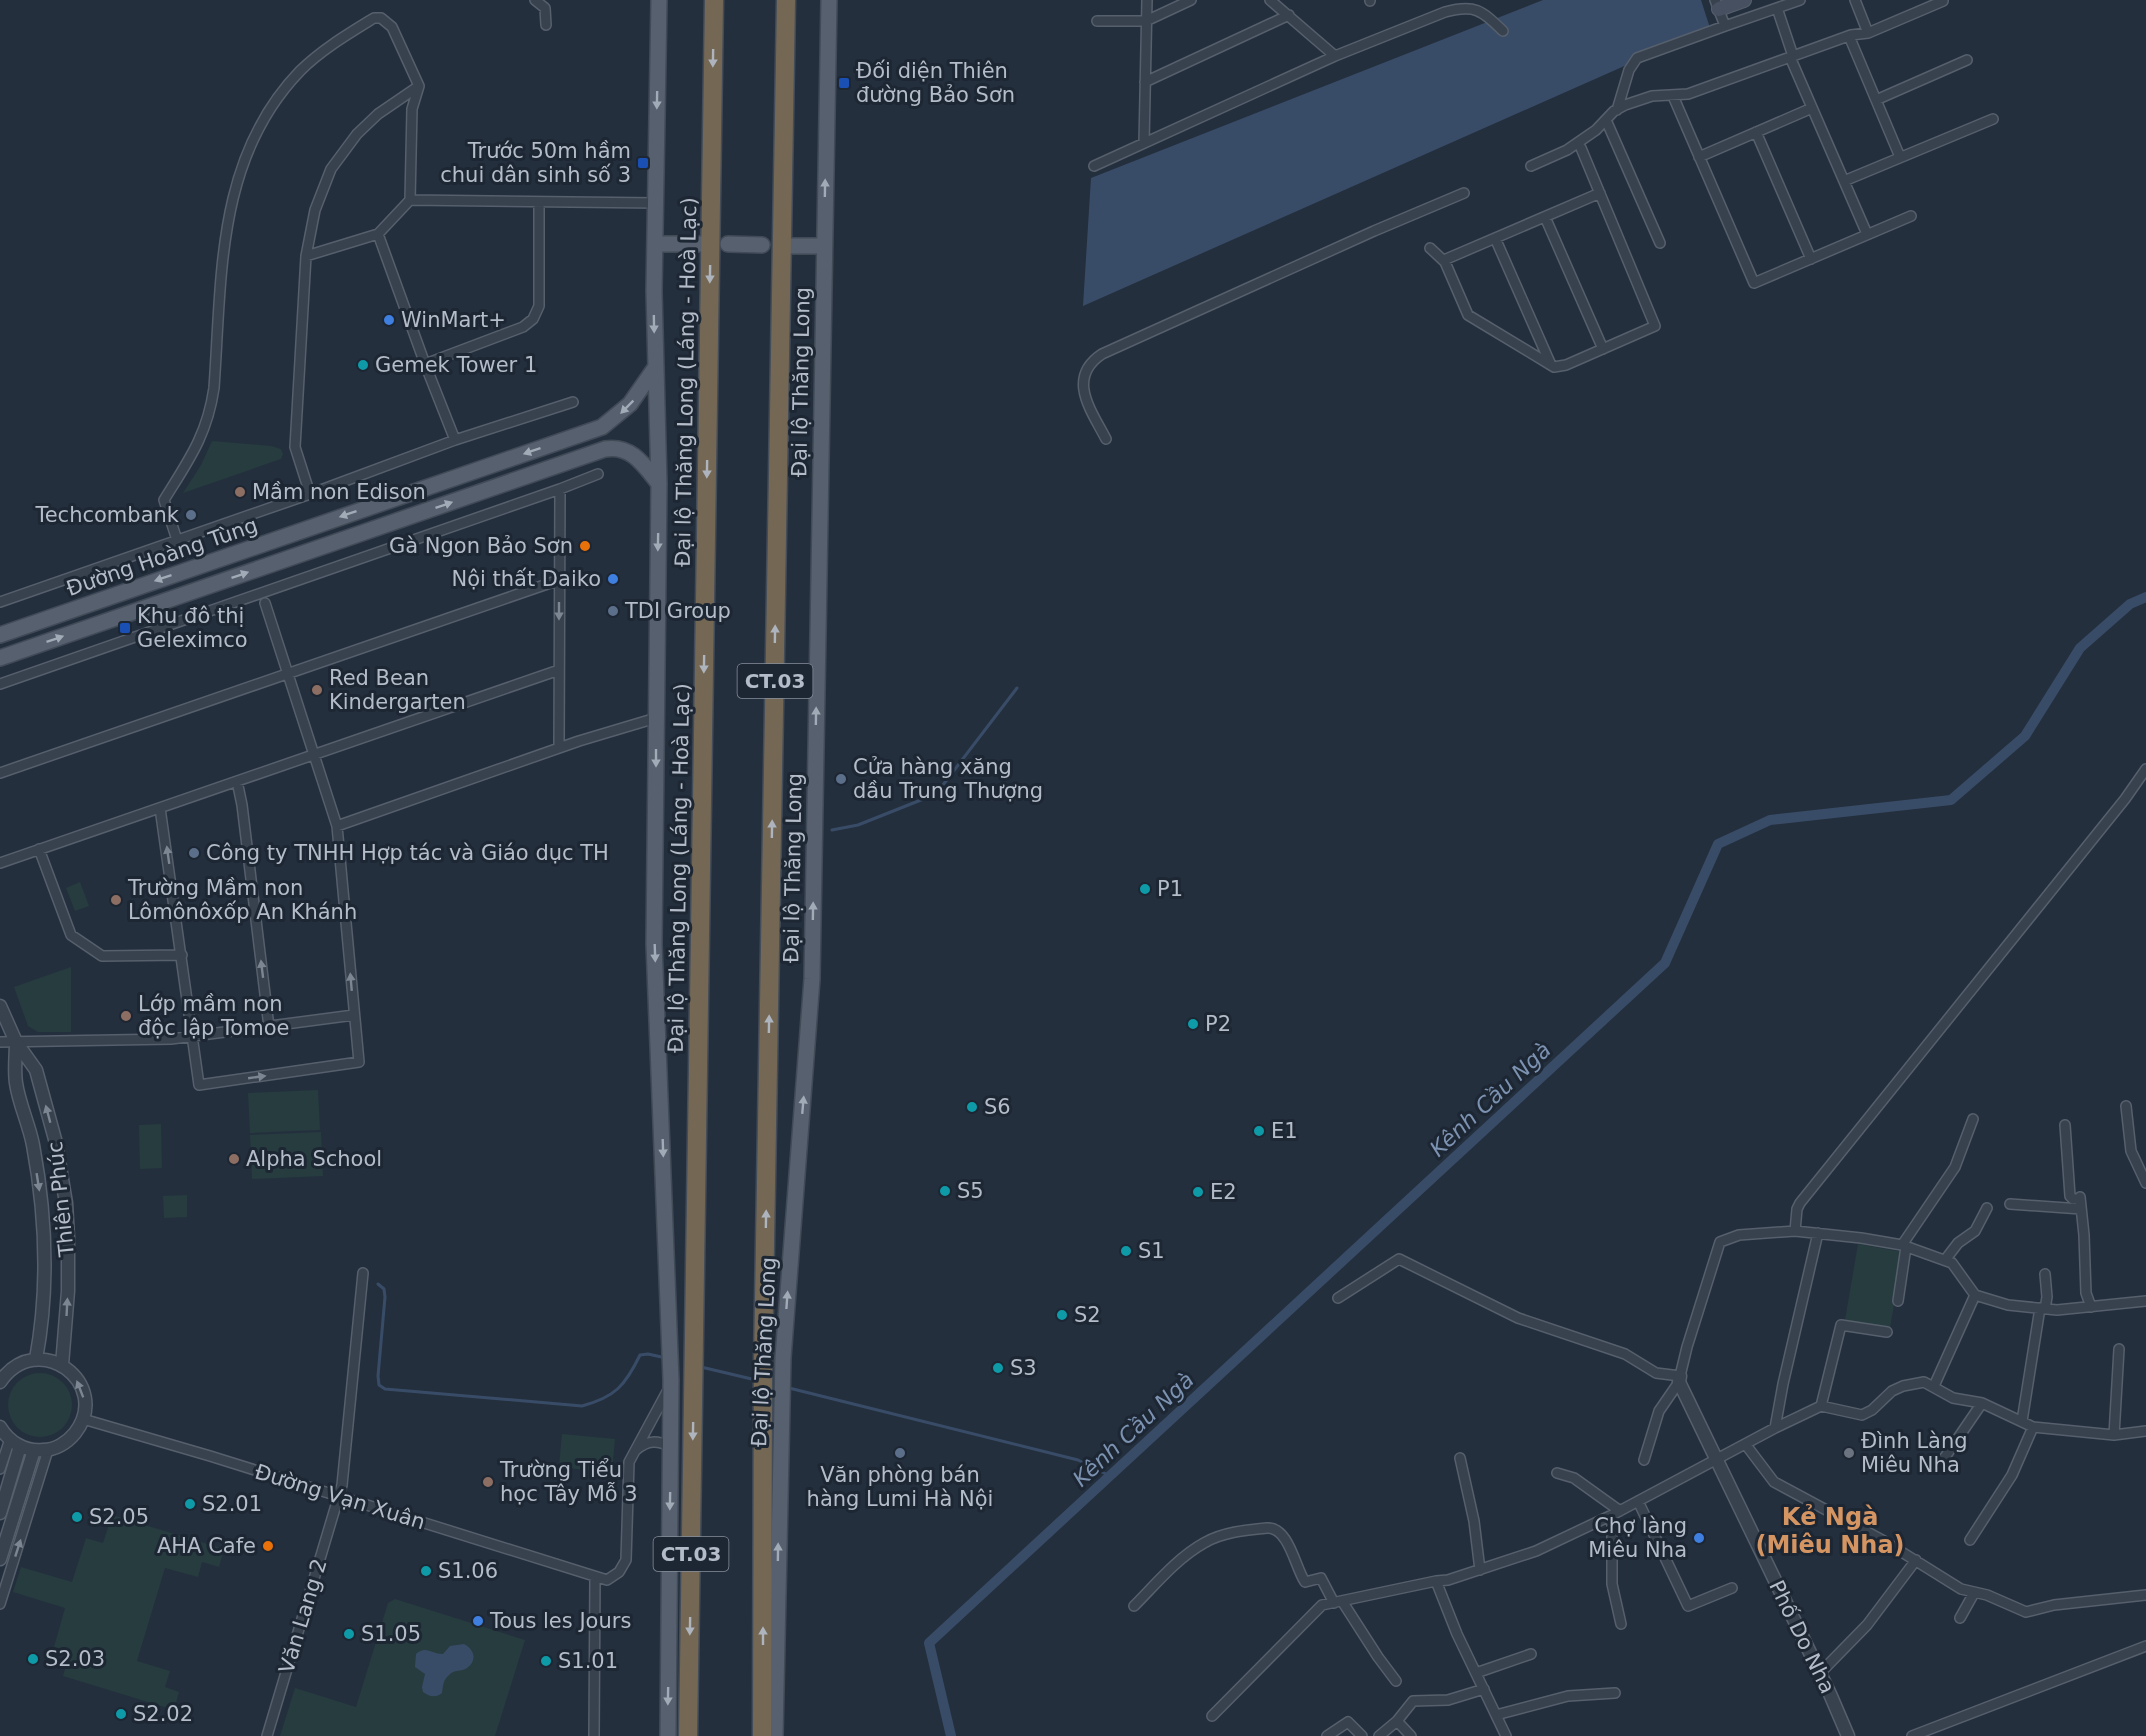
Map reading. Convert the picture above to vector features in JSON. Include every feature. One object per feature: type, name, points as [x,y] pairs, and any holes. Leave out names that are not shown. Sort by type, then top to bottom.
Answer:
[{"type":"highway","name":"Đại lộ Thăng Long (Láng - Hoà Lạc)","points":[[688,1736],[714,0]]},
{"type":"highway","name":"CT.03","points":[[762,1736],[763,1361],[786,0]]},
{"type":"main road","points":[[659,0],[655,203],[655,368],[659,484],[654,944],[671,1382],[668,1736]]},
{"type":"main road","name":"Đại lộ Thăng Long","points":[[775,1736],[780,1413],[812,979],[829,0]]},
{"type":"main road","points":[[1717,4],[1743,0]]},
{"type":"main road","points":[[655,244],[708,244]]},
{"type":"main road","points":[[728,244],[762,245]]},
{"type":"main road","points":[[788,246],[824,246]]},
{"type":"main road","name":"Đường Hoàng Tùng","points":[[0,635],[602,427],[630,404],[655,368]]},
{"type":"main road","name":"Đường Hoàng Tùng","points":[[0,658],[605,449],[614,448],[631,452],[659,484]]},
{"type":"street","points":[[535,0],[545,8],[546,25]]},
{"type":"street","points":[[1144,143],[1147,0]]},
{"type":"street","points":[[1097,21],[1146,21],[1191,0]]},
{"type":"street","points":[[1270,0],[1335,56]]},
{"type":"street","points":[[1617,110],[1629,70],[1637,58],[1800,0]]},
{"type":"street","points":[[1855,0],[1868,33]]},
{"type":"street","points":[[1531,166],[1567,150],[1596,130],[1617,110],[1652,96],[1688,94],[1849,36],[1868,33],[1943,1]]},
{"type":"street","points":[[1717,4],[1725,26]]},
{"type":"street","points":[[1094,166],[1335,56],[1445,12],[1470,8],[1485,14],[1503,31]]},
{"type":"street","points":[[1777,8],[1812,108],[1867,234]]},
{"type":"street","points":[[1145,82],[1288,15]]},
{"type":"street","points":[[177,540],[164,500],[195,449],[211,411],[224,245],[240,168],[247,150],[272,106],[300,71],[319,54],[374,18],[381,18],[392,27],[419,86],[412,109],[410,200],[378,234],[306,256]]},
{"type":"street","points":[[1849,36],[1900,157]]},
{"type":"street","points":[[1876,100],[1967,60]]},
{"type":"street","points":[[310,494],[295,447],[306,256],[315,210],[322,188],[336,162],[365,125],[419,86]]},
{"type":"street","points":[[1673,96],[1754,283],[1911,216]]},
{"type":"street","points":[[1699,157],[1812,108]]},
{"type":"street","points":[[1844,181],[1993,118]]},
{"type":"street","points":[[1606,120],[1660,243]]},
{"type":"street","points":[[1756,132],[1811,259]]},
{"type":"street","points":[[1430,248],[1444,260],[1468,315],[1556,367],[1566,365],[1655,326],[1581,148]]},
{"type":"street","points":[[1106,439],[1085,398],[1084,375],[1091,361],[1374,231],[1464,193]]},
{"type":"street","points":[[1444,260],[1600,194]]},
{"type":"street","points":[[410,200],[655,203]]},
{"type":"street","points":[[425,364],[523,327],[533,319],[539,306],[539,202]]},
{"type":"street","points":[[1545,217],[1603,349]]},
{"type":"street","points":[[378,234],[455,440]]},
{"type":"street","points":[[1495,238],[1551,365]]},
{"type":"street","points":[[0,602],[310,494],[455,440],[573,402]]},
{"type":"street","points":[[0,684],[598,474]]},
{"type":"street","points":[[559,748],[560,489]]},
{"type":"street","points":[[0,773],[560,580]]},
{"type":"street","points":[[159,808],[199,1085],[358,1062],[337,826],[265,603]]},
{"type":"street","points":[[0,863],[559,670]]},
{"type":"street","points":[[337,826],[559,748],[656,718]]},
{"type":"street","points":[[1795,1231],[1797,1209],[1800,1203],[2125,799],[2146,769]]},
{"type":"street","points":[[237,781],[242,805],[269,1027]]},
{"type":"street","points":[[39,849],[71,935],[102,956],[182,955]]},
{"type":"street","name":"Thiên Phúc","points":[[0,1006],[16,1042],[36,1070],[56,1143],[66,1203],[68,1238],[68,1291],[62,1365]]},
{"type":"street","points":[[0,1042],[146,1041],[193,1038],[354,1015]]},
{"type":"street","name":"Thiên Phúc","points":[[16,1042],[16,1082],[32,1143],[42,1208],[44,1294],[42,1329],[36,1359]]},
{"type":"street","points":[[2126,1106],[2131,1151],[2146,1183]]},
{"type":"street","points":[[1898,1301],[1904,1246],[1955,1167],[1973,1119]]},
{"type":"street","points":[[2065,1125],[2070,1196],[2080,1202]]},
{"type":"street","points":[[2010,1204],[2080,1202]]},
{"type":"street","points":[[2080,1202],[2086,1293],[2091,1307]]},
{"type":"street","points":[[1945,1260],[1958,1244],[1975,1231],[1987,1208]]},
{"type":"street","points":[[1644,1460],[1659,1411],[1679,1379],[1686,1347],[1719,1242],[1739,1235],[1795,1231],[1904,1246],[1952,1263],[1975,1296],[2008,1305],[2057,1310],[2146,1301]]},
{"type":"street","points":[[1775,1428],[1818,1233]]},
{"type":"street","points":[[1338,1298],[1399,1259],[1518,1318],[1625,1354],[1656,1373],[1679,1379]]},
{"type":"street","name":"Văn Lang 2","points":[[267,1736],[339,1496],[344,1472],[363,1274]]},
{"type":"street","points":[[2022,1421],[2046,1297],[2045,1274]]},
{"type":"street","points":[[1934,1386],[1975,1296]]},
{"type":"street","points":[[1821,1406],[1841,1324],[1887,1332]]},
{"type":"street","points":[[2114,1435],[2119,1349]]},
{"type":"street","points":[[0,1382],[11,1369],[27,1361],[45,1359],[62,1365],[75,1377],[80,1384],[85,1402],[82,1419],[74,1435],[48,1450],[34,1450],[15,1443],[0,1427]]},
{"type":"street","name":"Phố Do Nha","points":[[1679,1379],[1848,1736]]},
{"type":"street","points":[[594,1736],[595,1578],[607,1580],[624,1566],[629,1462],[671,1382]]},
{"type":"street","points":[[1212,1716],[1322,1605],[1448,1580],[1536,1551],[1638,1502],[1775,1428],[1821,1406],[1862,1415],[1872,1410],[1892,1391],[1903,1386],[1924,1382],[1953,1398],[1982,1403],[2033,1426],[2114,1435],[2146,1431]]},
{"type":"street","points":[[1943,1460],[1982,1403]]},
{"type":"street","name":"Đường Vạn Xuân","points":[[82,1419],[339,1496],[595,1578]]},
{"type":"street","points":[[1970,1540],[1998,1500],[2012,1475],[2033,1426]]},
{"type":"street","points":[[634,1451],[647,1442],[671,1448]]},
{"type":"street","points":[[0,1469],[15,1443]]},
{"type":"street","points":[[0,1513],[9,1483],[15,1443]]},
{"type":"street","points":[[1746,1445],[1774,1482],[1916,1560],[1961,1589],[1987,1595],[2026,1612],[2054,1605],[2146,1595]]},
{"type":"street","points":[[0,1559],[34,1450]]},
{"type":"street","points":[[0,1604],[48,1450]]},
{"type":"street","points":[[1460,1458],[1474,1521],[1480,1570]]},
{"type":"street","points":[[1557,1473],[1574,1478],[1616,1513]]},
{"type":"street","points":[[1638,1502],[1688,1606],[1732,1588]]},
{"type":"street","points":[[1616,1513],[1612,1584],[1621,1624]]},
{"type":"street","points":[[1134,1606],[1181,1560],[1203,1543],[1233,1532],[1273,1528],[1282,1534],[1305,1582],[1321,1578],[1396,1681]]},
{"type":"street","points":[[1820,1673],[1867,1625],[1916,1560]]},
{"type":"street","points":[[1436,1581],[1457,1634],[1506,1736]]},
{"type":"street","points":[[1960,1618],[1974,1593]]},
{"type":"street","points":[[1911,1736],[2146,1646]]},
{"type":"street","points":[[1476,1673],[1531,1654]]},
{"type":"street","points":[[1379,1736],[1397,1721],[1413,1701],[1448,1700],[1484,1689]]},
{"type":"street","points":[[1496,1715],[1568,1696],[1615,1694]]},
{"type":"street","points":[[1397,1721],[1411,1736]]},
{"type":"street","points":[[1327,1736],[1348,1722],[1362,1736]]},
{"type":"green space","points":[[212,441],[271,446],[281,449],[283,454],[281,459],[183,493],[201,465]]},
{"type":"green space","points":[[80,882],[89,906],[75,911],[66,888]]},
{"type":"green space","points":[[71,967],[71,1032],[38,1032],[28,1026],[14,987]]},
{"type":"green space","points":[[318,1090],[320,1130],[250,1133],[248,1093]]},
{"type":"green space","points":[[161,1124],[162,1168],[140,1169],[139,1125]]},
{"type":"green space","points":[[321,1132],[323,1176],[252,1179],[250,1135]]},
{"type":"green space","points":[[187,1195],[187,1217],[164,1218],[163,1196]]},
{"type":"green space","points":[[1858,1244],[1903,1252],[1890,1328],[1845,1320]]},
{"type":"green space","points":[[34,1373],[46,1373],[63,1382],[70,1393],[72,1405],[70,1417],[63,1428],[46,1437],[34,1437],[22,1432],[13,1423],[8,1411],[8,1399],[13,1387],[22,1378]]},
{"type":"green space","points":[[562,1434],[615,1439],[612,1473],[559,1467]]},
{"type":"green space","points":[[112,1515],[224,1549],[219,1567],[202,1562],[198,1577],[165,1568],[137,1661],[170,1671],[165,1687],[179,1692],[174,1710],[63,1676],[70,1652],[54,1647],[65,1608],[13,1592],[21,1567],[72,1582],[86,1538],[103,1543]]},
{"type":"green space","points":[[395,1599],[525,1640],[495,1736],[280,1736],[295,1688],[356,1707],[388,1603]]},
{"type":"water","points":[[1543,0],[1701,0],[1710,28],[1083,306],[1091,178]]},
{"type":"water","points":[[464,1644],[473,1655],[473,1662],[465,1669],[449,1675],[444,1681],[440,1695],[433,1696],[423,1692],[425,1674],[415,1667],[416,1654],[426,1650],[443,1654],[450,1646]]},
{"type":"waterway","name":"Kênh Cầu Ngà","points":[[951,1736],[929,1643],[1665,963],[1718,844],[1770,820],[1951,800],[2025,736],[2080,648],[2130,604],[2146,597]]},
{"type":"waterway","points":[[832,830],[858,825],[936,794],[1017,688]]},
{"type":"waterway","points":[[378,1284],[384,1289],[385,1297],[378,1376],[379,1385],[385,1389],[582,1406],[603,1399],[618,1389],[640,1355],[648,1354],[666,1358]]},
{"type":"waterway","points":[[701,1367],[756,1380]]},
{"type":"waterway","points":[[789,1388],[1078,1460],[1110,1476]]},
{"type":"place","name":"Đối diện Thiên đường Bảo Sơn","points":[[844,83]]},
{"type":"place","name":"Trước 50m hầm chui dân sinh số 3","points":[[643,163]]},
{"type":"place","name":"WinMart+","points":[[389,320]]},
{"type":"place","name":"Gemek Tower 1","points":[[363,365]]},
{"type":"place","name":"Mầm non Edison","points":[[240,492]]},
{"type":"place","name":"Techcombank","points":[[191,515]]},
{"type":"place","name":"Gà Ngon Bảo Sơn","points":[[585,546]]},
{"type":"place","name":"Nội thất Daiko","points":[[613,579]]},
{"type":"place","name":"TDI Group","points":[[613,611]]},
{"type":"place","name":"Khu đô thị Geleximco","points":[[125,628]]},
{"type":"place","name":"Red Bean Kindergarten","points":[[317,690]]},
{"type":"place","name":"Cửa hàng xăng dầu Trung Thượng","points":[[841,779]]},
{"type":"place","name":"Công ty TNHH Hợp tác và Giáo dục TH","points":[[194,853]]},
{"type":"place","name":"P1","points":[[1145,889]]},
{"type":"place","name":"Trường Mầm non Lômônôxốp An Khánh","points":[[116,900]]},
{"type":"place","name":"Lớp mầm non độc lập Tomoe","points":[[126,1016]]},
{"type":"place","name":"P2","points":[[1193,1024]]},
{"type":"place","name":"S6","points":[[972,1107]]},
{"type":"place","name":"E1","points":[[1259,1131]]},
{"type":"place","name":"Alpha School","points":[[234,1159]]},
{"type":"place","name":"S5","points":[[945,1191]]},
{"type":"place","name":"E2","points":[[1198,1192]]},
{"type":"place","name":"S1","points":[[1126,1251]]},
{"type":"place","name":"S2","points":[[1062,1315]]},
{"type":"place","name":"S3","points":[[998,1368]]},
{"type":"place","name":"Văn phòng bán hàng Lumi Hà Nội","points":[[900,1453]]},
{"type":"place","name":"Đình Làng Miêu Nha","points":[[1849,1453]]},
{"type":"place","name":"Trường Tiểu học Tây Mỗ 3","points":[[488,1482]]},
{"type":"place","name":"S2.01","points":[[190,1504]]},
{"type":"place","name":"S2.05","points":[[77,1517]]},
{"type":"place","name":"Chợ làng Miêu Nha","points":[[1699,1538]]},
{"type":"place","name":"AHA Cafe","points":[[268,1546]]},
{"type":"place","name":"S1.06","points":[[426,1571]]},
{"type":"place","name":"Tous les Jours","points":[[478,1621]]},
{"type":"place","name":"S1.05","points":[[349,1634]]},
{"type":"place","name":"S2.03","points":[[33,1659]]},
{"type":"place","name":"S1.01","points":[[546,1661]]},
{"type":"place","name":"S2.02","points":[[121,1714]]},
{"type":"district","name":"Kẻ Ngà (Miêu Nha)","points":[[1830,1531]]}]
